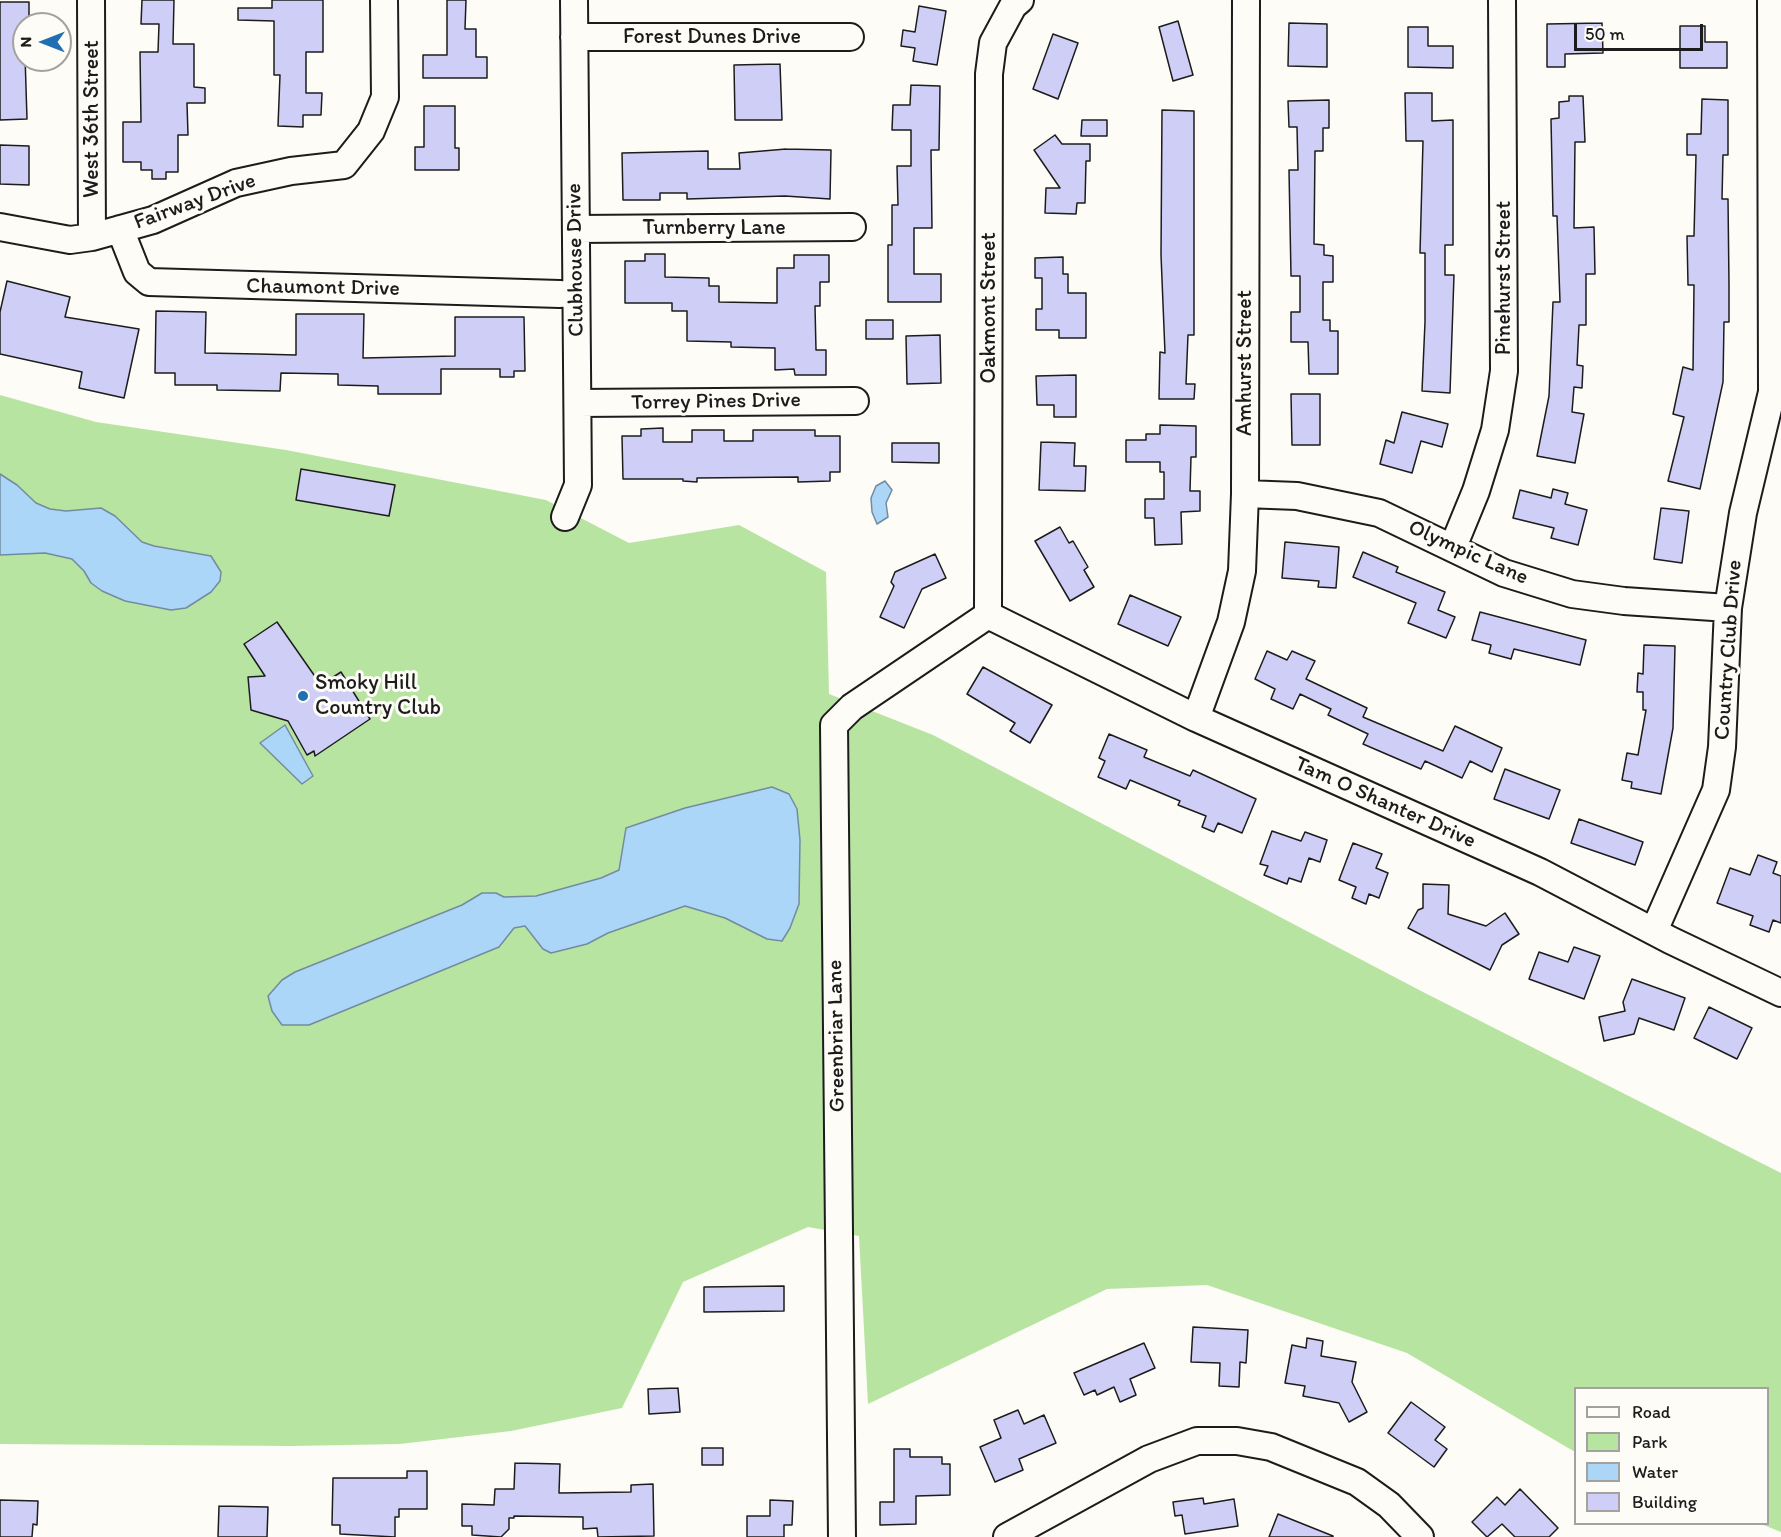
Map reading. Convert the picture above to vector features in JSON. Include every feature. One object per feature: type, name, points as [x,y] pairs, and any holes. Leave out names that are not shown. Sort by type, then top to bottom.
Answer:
[{"type":"street","name":"West 36th Street","points":[[91,0],[92,237]]},
{"type":"street","name":"Fairway Drive","points":[[92,237],[153,220],[236,183],[291,171],[344,165],[371,131],[385,97],[384,0]]},
{"type":"street","name":"Clubhouse Drive","points":[[565,517],[578,484],[574,0]]},
{"type":"street","name":"Amhurst Street","points":[[1196,718],[1231,622],[1242,571],[1245,494],[1246,0]]},
{"type":"street","name":"Pinehurst Street","points":[[1453,547],[1476,491],[1495,430],[1504,370],[1502,0]]},
{"type":"street","name":"Country Club Drive","points":[[1654,931],[1716,790],[1722,747],[1728,608],[1743,513],[1772,392],[1776,339],[1771,0]]},
{"type":"street","name":"Oakmont Street","points":[[988,615],[989,74],[993,43],[1017,3]]},
{"type":"street","name":"Forest Dunes Drive","points":[[574,37],[850,37]]},
{"type":"street","points":[[0,227],[70,240],[92,237]]},
{"type":"street","name":"Turnberry Lane","points":[[576,229],[852,227]]},
{"type":"street","name":"Chaumont Drive","points":[[120,229],[137,272],[149,282],[560,294]]},
{"type":"street","name":"Torrey Pines Drive","points":[[578,403],[855,400]]},
{"type":"street","name":"Olympic Lane","points":[[1245,494],[1297,496],[1379,513],[1504,573],[1572,594],[1624,601],[1728,608]]},
{"type":"street","name":"Tam O Shanter Drive","points":[[988,615],[1196,718],[1540,872],[1781,993]]},
{"type":"street","name":"Greenbriar Lane","points":[[842,1537],[834,726],[852,707],[988,615]]},
{"type":"street","points":[[1007,1537],[1149,1460],[1197,1441],[1237,1441],[1270,1447],[1358,1482],[1389,1505],[1420,1537]]},
{"type":"green space","name":"Smoky Hill Country Club","points":[[0,395],[96,422],[286,450],[546,500],[629,543],[739,525],[826,572],[829,694],[933,735],[1423,992],[1781,1173],[1781,1532],[1764,1525],[1769,1525],[1769,1387],[1574,1387],[1574,1451],[1407,1353],[1207,1285],[1107,1289],[868,1404],[859,1236],[808,1227],[683,1282],[622,1408],[511,1431],[400,1444],[292,1446],[0,1444]]},
{"type":"water","points":[[0,474],[17,485],[36,503],[50,509],[66,511],[101,508],[115,516],[142,542],[211,556],[221,572],[220,581],[211,592],[186,608],[171,610],[125,601],[102,591],[91,583],[84,571],[72,559],[45,553],[0,555]]},
{"type":"water","points":[[885,481],[892,490],[886,503],[888,517],[877,524],[872,512],[871,498],[876,486]]},
{"type":"water","points":[[285,725],[313,776],[302,784],[260,743]]},
{"type":"water","points":[[772,787],[789,794],[797,809],[800,840],[799,904],[790,928],[782,941],[767,939],[725,918],[685,906],[608,933],[587,944],[551,953],[543,949],[525,926],[514,928],[499,947],[309,1025],[282,1025],[272,1011],[268,996],[282,980],[295,972],[462,905],[482,893],[496,893],[504,897],[536,896],[601,878],[619,870],[626,828],[685,808]]},
{"type":"building","points":[[142,0],[174,0],[173,44],[194,44],[194,87],[205,88],[205,103],[187,103],[188,135],[178,135],[178,172],[166,172],[166,179],[152,179],[152,170],[141,170],[141,162],[123,162],[123,122],[141,122],[140,52],[158,52],[159,24],[141,24]]},
{"type":"building","points":[[272,0],[323,0],[323,52],[306,52],[306,93],[322,93],[321,115],[303,115],[303,127],[278,126],[280,75],[274,75],[274,21],[238,20],[238,8],[272,8]]},
{"type":"building","points":[[447,0],[466,0],[465,29],[476,29],[476,57],[487,57],[487,78],[423,78],[423,55],[447,55]]},
{"type":"building","points":[[0,2],[29,2],[29,12],[12,12],[12,72],[26,72],[27,119],[0,120]]},
{"type":"building","points":[[919,6],[946,11],[937,65],[913,61],[915,48],[901,46],[903,30],[915,32]]},
{"type":"building","points":[[1178,21],[1193,75],[1173,81],[1159,27]]},
{"type":"building","points":[[1289,23],[1327,24],[1327,67],[1288,66]]},
{"type":"building","points":[[1602,23],[1603,53],[1565,54],[1565,67],[1547,67],[1547,24]]},
{"type":"building","points":[[1680,26],[1705,26],[1705,42],[1727,42],[1727,68],[1680,68]]},
{"type":"building","points":[[1408,27],[1428,27],[1428,46],[1453,46],[1453,68],[1408,67]]},
{"type":"building","points":[[1053,34],[1078,43],[1058,99],[1033,89]]},
{"type":"building","points":[[780,64],[782,120],[735,120],[734,65]]},
{"type":"building","points":[[911,85],[940,86],[939,150],[931,150],[932,228],[914,228],[914,274],[941,274],[941,302],[888,302],[888,245],[892,245],[892,205],[898,205],[897,166],[911,166],[911,130],[892,130],[893,105],[910,105]]},
{"type":"building","points":[[1405,93],[1432,93],[1432,121],[1453,120],[1453,245],[1445,245],[1445,275],[1454,275],[1450,393],[1422,391],[1425,322],[1425,253],[1420,253],[1423,141],[1406,141]]},
{"type":"building","points":[[1569,96],[1583,96],[1585,142],[1575,142],[1574,228],[1594,227],[1595,274],[1586,274],[1586,325],[1579,325],[1577,365],[1583,366],[1582,388],[1574,387],[1572,412],[1584,414],[1575,463],[1537,456],[1549,396],[1553,302],[1560,302],[1557,216],[1553,216],[1551,119],[1559,118],[1559,102],[1569,101]]},
{"type":"building","points":[[1702,99],[1728,100],[1728,155],[1723,155],[1722,199],[1728,199],[1729,322],[1724,322],[1723,382],[1700,489],[1668,481],[1684,417],[1673,414],[1683,367],[1693,370],[1694,285],[1688,285],[1687,236],[1694,236],[1696,155],[1687,155],[1687,134],[1701,134]]},
{"type":"building","points":[[1329,100],[1329,128],[1323,128],[1323,151],[1315,151],[1314,244],[1324,245],[1324,255],[1333,256],[1333,282],[1323,282],[1323,320],[1330,320],[1330,331],[1338,331],[1338,374],[1309,374],[1308,342],[1291,342],[1291,312],[1300,312],[1300,276],[1291,276],[1289,170],[1298,170],[1297,127],[1289,127],[1288,101]]},
{"type":"building","points":[[424,106],[455,106],[455,148],[459,148],[459,170],[415,170],[415,147],[424,147]]},
{"type":"building","points":[[1162,110],[1194,111],[1194,335],[1188,335],[1186,384],[1195,384],[1194,399],[1159,399],[1160,352],[1165,353],[1161,255]]},
{"type":"building","points":[[1082,120],[1107,120],[1107,136],[1081,136]]},
{"type":"building","points":[[1055,135],[1062,144],[1090,144],[1090,161],[1086,161],[1085,203],[1077,203],[1076,214],[1045,213],[1046,188],[1060,188],[1034,150]]},
{"type":"building","points":[[0,145],[29,146],[29,185],[0,184]]},
{"type":"building","points":[[786,149],[831,150],[830,199],[785,196],[687,199],[687,193],[660,193],[660,200],[623,200],[622,153],[708,151],[708,169],[740,169],[739,153]]},
{"type":"building","points":[[645,254],[665,254],[665,277],[709,278],[709,286],[719,286],[719,302],[777,303],[777,268],[794,268],[794,255],[829,255],[829,282],[820,282],[820,306],[815,306],[816,350],[826,350],[826,375],[795,375],[794,369],[775,370],[775,348],[731,347],[731,342],[687,341],[687,311],[672,311],[672,303],[625,303],[625,261],[645,261]]},
{"type":"building","points":[[1063,257],[1063,274],[1068,274],[1068,293],[1086,293],[1086,338],[1059,338],[1059,330],[1036,330],[1036,309],[1042,309],[1042,278],[1035,278],[1035,258]]},
{"type":"building","points":[[7,281],[70,297],[65,317],[139,329],[124,398],[79,388],[82,372],[0,354],[0,312]]},
{"type":"building","points":[[156,311],[206,312],[205,353],[296,355],[296,314],[364,314],[363,358],[455,356],[455,317],[524,317],[525,371],[514,371],[514,377],[500,377],[500,369],[441,369],[441,394],[378,394],[378,386],[338,385],[338,374],[281,373],[280,391],[217,390],[217,385],[175,385],[175,373],[155,373]]},
{"type":"building","points":[[866,320],[893,320],[893,339],[866,339]]},
{"type":"building","points":[[940,335],[941,383],[907,384],[906,336]]},
{"type":"building","points":[[1076,375],[1076,417],[1054,417],[1054,405],[1037,405],[1036,376]]},
{"type":"building","points":[[1291,394],[1320,394],[1320,445],[1292,445]]},
{"type":"building","points":[[1402,412],[1448,424],[1442,447],[1421,441],[1412,473],[1380,464],[1386,440],[1394,443]]},
{"type":"building","points":[[1160,425],[1196,426],[1196,457],[1191,457],[1190,491],[1200,491],[1200,511],[1181,512],[1182,544],[1155,545],[1154,518],[1145,518],[1145,499],[1164,499],[1164,472],[1160,472],[1160,462],[1126,462],[1126,440],[1146,440],[1146,434],[1160,434]]},
{"type":"building","points":[[663,428],[663,442],[692,442],[692,430],[724,430],[724,441],[753,441],[753,430],[815,430],[815,436],[840,436],[840,472],[830,472],[830,481],[798,482],[798,477],[697,478],[697,482],[683,481],[683,479],[623,479],[622,436],[641,436],[641,429]]},
{"type":"building","points":[[1041,442],[1075,443],[1074,466],[1086,466],[1085,491],[1039,490]]},
{"type":"building","points":[[892,443],[939,443],[939,463],[892,462]]},
{"type":"building","points":[[301,469],[395,485],[389,516],[296,500]]},
{"type":"building","points":[[1553,489],[1568,493],[1565,504],[1587,510],[1578,545],[1551,538],[1554,528],[1513,518],[1520,490],[1551,498]]},
{"type":"building","points":[[1661,508],[1689,511],[1682,563],[1654,559]]},
{"type":"building","points":[[1060,527],[1069,543],[1073,541],[1088,567],[1084,570],[1094,587],[1070,601],[1035,541]]},
{"type":"building","points":[[1285,542],[1339,547],[1336,588],[1318,587],[1319,581],[1282,578]]},
{"type":"building","points":[[1363,552],[1398,567],[1396,572],[1445,592],[1438,610],[1455,617],[1446,638],[1408,623],[1416,603],[1353,577]]},
{"type":"building","points":[[935,554],[946,578],[922,589],[904,628],[880,617],[894,586],[891,582],[895,572]]},
{"type":"building","points":[[1130,595],[1181,617],[1168,646],[1118,624]]},
{"type":"building","points":[[1480,612],[1586,640],[1580,665],[1514,649],[1511,659],[1489,653],[1491,645],[1472,640]]},
{"type":"building","name":"Smoky Hill Country Club","points":[[277,622],[321,685],[341,672],[370,719],[315,756],[314,751],[307,755],[288,721],[251,710],[248,677],[265,676],[244,644]]},
{"type":"building","points":[[1644,645],[1675,646],[1673,728],[1661,794],[1631,788],[1632,782],[1622,780],[1627,753],[1638,755],[1646,710],[1643,710],[1643,692],[1637,692],[1638,673],[1643,674]]},
{"type":"building","points":[[1267,651],[1287,660],[1292,651],[1315,661],[1306,679],[1367,708],[1363,717],[1443,751],[1455,726],[1502,748],[1492,772],[1470,761],[1462,778],[1425,761],[1421,769],[1363,744],[1368,734],[1328,715],[1331,709],[1300,694],[1293,709],[1271,699],[1275,689],[1255,679]]},
{"type":"building","points":[[983,667],[1052,705],[1030,743],[1010,731],[1015,723],[967,694]]},
{"type":"building","points":[[1109,734],[1147,750],[1144,757],[1190,776],[1193,770],[1256,799],[1242,833],[1218,823],[1214,832],[1202,827],[1206,816],[1178,805],[1180,801],[1130,780],[1126,789],[1098,777],[1105,761],[1099,758]]},
{"type":"building","points":[[1505,769],[1560,790],[1549,819],[1494,799]]},
{"type":"building","points":[[1579,819],[1643,842],[1635,865],[1571,843]]},
{"type":"building","points":[[1272,831],[1301,841],[1305,832],[1327,840],[1320,862],[1309,858],[1301,882],[1289,878],[1287,884],[1264,875],[1268,866],[1260,864]]},
{"type":"building","points":[[1353,843],[1382,854],[1376,868],[1388,873],[1379,898],[1369,894],[1366,904],[1352,898],[1356,887],[1339,880]]},
{"type":"building","points":[[1758,855],[1777,862],[1773,873],[1781,876],[1781,923],[1773,920],[1769,932],[1750,925],[1753,916],[1717,903],[1730,868],[1750,875]]},
{"type":"building","points":[[1423,884],[1449,885],[1448,914],[1486,926],[1505,913],[1519,934],[1502,945],[1490,970],[1408,928],[1418,910],[1423,908]]},
{"type":"building","points":[[1574,947],[1600,956],[1584,999],[1529,979],[1539,952],[1568,962]]},
{"type":"building","points":[[1632,979],[1685,998],[1674,1030],[1639,1018],[1634,1034],[1604,1041],[1599,1017],[1625,1011],[1623,1002]]},
{"type":"building","points":[[1709,1007],[1752,1028],[1737,1059],[1694,1038]]},
{"type":"building","points":[[784,1286],[784,1311],[704,1312],[704,1287]]},
{"type":"building","points":[[1193,1327],[1248,1330],[1246,1363],[1240,1362],[1239,1387],[1219,1386],[1220,1363],[1191,1362]]},
{"type":"building","points":[[1307,1338],[1323,1341],[1321,1356],[1356,1362],[1352,1382],[1367,1412],[1349,1422],[1339,1403],[1303,1396],[1305,1386],[1285,1383],[1292,1345],[1306,1348]]},
{"type":"building","points":[[1144,1343],[1155,1368],[1130,1379],[1136,1395],[1120,1402],[1114,1387],[1097,1395],[1095,1390],[1084,1395],[1074,1373]]},
{"type":"building","points":[[678,1388],[680,1412],[649,1414],[648,1389]]},
{"type":"building","points":[[1411,1402],[1445,1427],[1435,1440],[1447,1449],[1434,1467],[1388,1433]]},
{"type":"building","points":[[1018,1410],[1024,1424],[1044,1415],[1056,1443],[1019,1459],[1023,1470],[995,1482],[980,1447],[1001,1438],[994,1420]]},
{"type":"building","points":[[702,1448],[723,1448],[723,1465],[702,1465]]},
{"type":"building","points":[[894,1449],[910,1449],[910,1457],[942,1457],[942,1464],[950,1464],[950,1495],[916,1496],[916,1524],[880,1525],[880,1502],[894,1502]]},
{"type":"building","points":[[515,1463],[560,1464],[559,1493],[631,1492],[631,1485],[653,1484],[654,1536],[598,1537],[597,1528],[583,1529],[583,1517],[514,1516],[514,1518],[509,1518],[509,1529],[501,1537],[472,1535],[472,1526],[462,1526],[462,1504],[494,1505],[495,1489],[514,1489]]},
{"type":"building","points":[[407,1471],[427,1471],[427,1509],[399,1509],[399,1517],[395,1517],[395,1537],[340,1534],[340,1525],[332,1525],[333,1478],[407,1478]]},
{"type":"building","points":[[1520,1489],[1558,1528],[1549,1537],[1515,1537],[1502,1524],[1487,1537],[1472,1522],[1497,1497],[1505,1505]]},
{"type":"building","points":[[1203,1498],[1204,1504],[1234,1499],[1238,1526],[1185,1534],[1182,1515],[1175,1516],[1173,1502]]},
{"type":"building","points":[[0,1500],[38,1501],[37,1525],[33,1524],[32,1537],[0,1537]]},
{"type":"building","points":[[770,1500],[793,1501],[792,1525],[784,1525],[784,1537],[747,1537],[747,1516],[770,1516]]},
{"type":"building","points":[[219,1506],[268,1507],[267,1537],[218,1537]]},
{"type":"building","points":[[1278,1514],[1333,1536],[1333,1537],[1269,1537]]},
{"type":"place","name":"Smoky Hill Country Club","points":[[303,696]]}]
